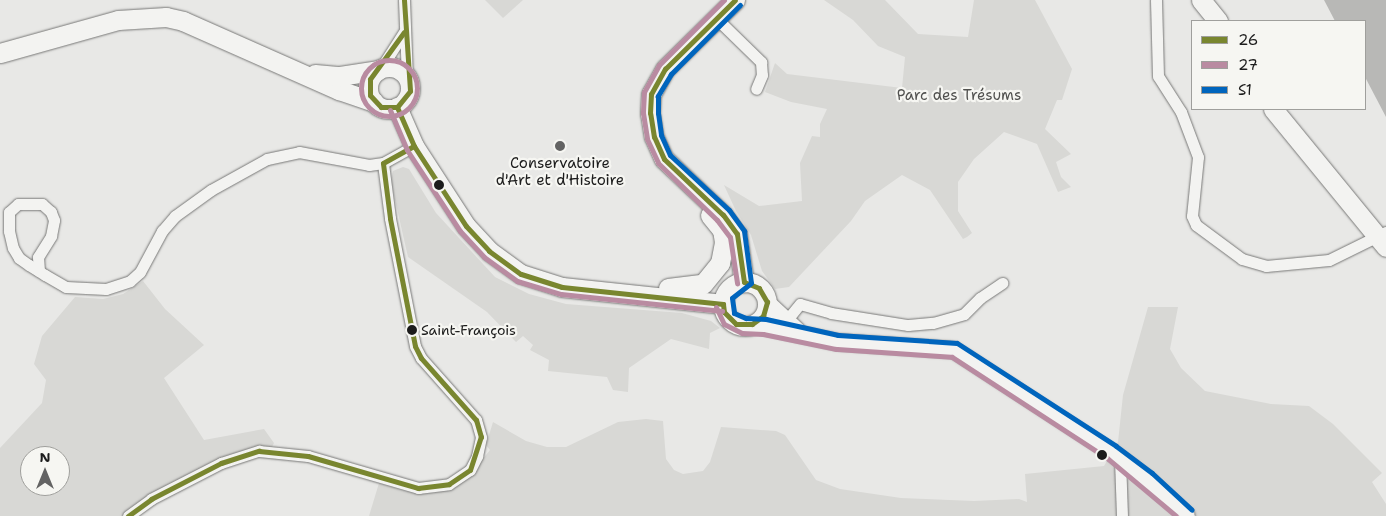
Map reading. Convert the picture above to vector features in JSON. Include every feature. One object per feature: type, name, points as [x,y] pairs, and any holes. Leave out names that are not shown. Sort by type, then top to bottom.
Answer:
[{"type":"main road","points":[[736,0],[665,70],[651,94],[650,113],[654,136],[664,160],[724,215],[737,234],[744,282]]},
{"type":"main road","points":[[1187,0],[1203,20]]},
{"type":"main road","points":[[1201,0],[1217,20]]},
{"type":"main road","points":[[0,53],[118,20],[166,17],[184,21],[297,72],[389,109],[397,107],[408,97],[410,83],[407,77],[395,68],[325,76],[297,72]]},
{"type":"main road","points":[[374,102],[368,85],[380,69]]},
{"type":"main road","points":[[397,107],[414,146],[466,226],[489,251],[521,274],[562,287],[723,304]]},
{"type":"main road","points":[[1274,110],[1384,236]]},
{"type":"main road","points":[[1288,110],[1384,236]]},
{"type":"main road","points":[[633,296],[665,288],[691,288],[703,284],[713,274],[720,263],[724,242],[722,230],[708,212],[708,201]]},
{"type":"main road","points":[[802,334],[786,322],[766,302],[760,288],[744,282],[729,288],[723,304],[724,312],[736,324],[752,324],[838,342],[954,350],[1120,459],[1147,479],[1187,516]]},
{"type":"main road","points":[[752,324],[763,316],[766,302]]},
{"type":"street","points":[[404,0],[407,77]]},
{"type":"street","points":[[1156,0],[1158,76],[1181,112],[1198,157],[1192,216],[1196,224],[1242,259],[1266,266],[1329,260],[1384,236]]},
{"type":"street","points":[[716,18],[761,62],[762,75],[756,89]]},
{"type":"street","points":[[380,69],[404,32]]},
{"type":"street","points":[[39,271],[38,257],[51,236],[54,220],[51,212],[42,204],[24,202],[10,212],[10,239],[19,258],[39,271],[74,289],[106,290],[130,281],[140,272],[162,231],[174,216],[211,190],[267,159],[299,152],[354,163],[383,162],[414,146]]},
{"type":"street","points":[[128,516],[152,499],[221,463],[259,451],[308,456],[418,488],[449,484],[470,470],[477,456],[480,437],[476,420],[421,358],[415,346],[383,162]]},
{"type":"street","points":[[786,322],[800,304],[831,313],[908,325],[933,323],[964,314],[980,298],[1002,283]]},
{"type":"street","points":[[1120,459],[1122,516]]},
{"type":"shaded area","points":[[485,0],[523,0],[503,18]]},
{"type":"shaded area","name":"Parc des Trésums","points":[[824,0],[885,0],[918,34],[968,37],[974,0],[1035,0],[1072,69],[1062,100],[1057,100],[1045,129],[1071,154],[1056,162],[1061,177],[1071,187],[1058,192],[1037,144],[1004,132],[974,159],[958,182],[958,211],[972,233],[967,237],[963,239],[930,190],[902,175],[865,201],[851,221],[789,287],[775,289],[762,271],[751,235],[736,211],[724,185],[759,206],[802,201],[800,163],[812,136],[820,137],[820,124],[827,109],[791,102],[765,92],[775,63],[787,74],[902,88],[905,57],[878,46],[853,20]]},
{"type":"shaded area","points":[[1324,0],[1386,0],[1386,117],[1366,79],[1366,20],[1334,20]]},
{"type":"shaded area","points":[[403,167],[409,169],[436,213],[495,277],[529,294],[566,304],[682,313],[711,321],[720,328],[710,333],[709,349],[671,339],[629,368],[628,392],[613,390],[607,377],[548,371],[549,360],[530,350],[533,345],[523,336],[516,342],[487,312],[408,257],[391,182],[393,171]]},
{"type":"shaded area","points":[[143,281],[165,309],[204,345],[164,378],[204,440],[264,429],[274,443],[272,447],[133,506],[122,516],[0,516],[0,448],[42,403],[46,380],[34,364],[42,336],[75,297],[103,299],[123,294]]},
{"type":"shaded area","points":[[1148,307],[1178,307],[1170,349],[1181,368],[1205,391],[1271,404],[1309,406],[1333,424],[1382,473],[1372,482],[1386,504],[1386,516],[369,516],[379,483],[405,491],[434,493],[465,481],[490,450],[486,445],[493,422],[526,441],[547,447],[566,447],[618,422],[646,419],[663,421],[666,459],[674,470],[683,474],[703,471],[710,462],[721,427],[776,431],[785,435],[816,480],[840,489],[901,498],[974,501],[1019,499],[1027,502],[1025,474],[1104,466],[1118,442],[1123,395]]},
{"type":"transit line","name":"26","points":[[404,0],[410,91],[397,107],[381,107],[370,95],[370,79],[404,32]]},
{"type":"transit line","name":"27","points":[[724,0],[659,65],[644,92],[643,113],[647,139],[658,163],[717,220],[730,237],[737,283]]},
{"type":"transit line","name":"26","points":[[397,107],[414,146],[466,226],[489,251],[521,274],[562,287],[723,304],[724,312],[736,324],[752,324],[763,316],[767,302],[759,288],[744,282],[737,234],[723,215],[664,159],[654,137],[650,113],[651,94],[665,69],[735,0]]},
{"type":"transit line","name":"S1","points":[[740,5],[671,74],[658,96],[661,135],[670,155],[729,210],[744,231],[751,283],[732,298],[734,313],[746,318],[766,319],[838,335],[957,343],[1116,446],[1152,473],[1192,510]]},
{"type":"transit line","name":"27","points":[[384,60],[394,60],[409,68],[415,77],[417,88],[415,99],[409,108],[394,116],[384,116],[373,111],[366,104],[361,93],[361,83],[366,72],[373,65],[384,60]]},
{"type":"transit line","name":"27","points":[[390,110],[407,150],[460,231],[484,257],[517,281],[561,294],[722,311]]},
{"type":"transit line","name":"26","points":[[128,516],[151,499],[221,463],[259,451],[308,456],[418,488],[449,484],[470,470],[481,437],[476,420],[421,358],[415,346],[390,218],[383,163],[414,146]]},
{"type":"transit line","name":"27","points":[[716,307],[724,324],[742,333],[763,334],[836,349],[952,357],[1107,458],[1176,516]]},
{"type":"place","name":"Conservatoire d'Art et d'Histoire","points":[[560,146]]},
{"type":"place","name":"Saint-François","points":[[412,330]]}]
